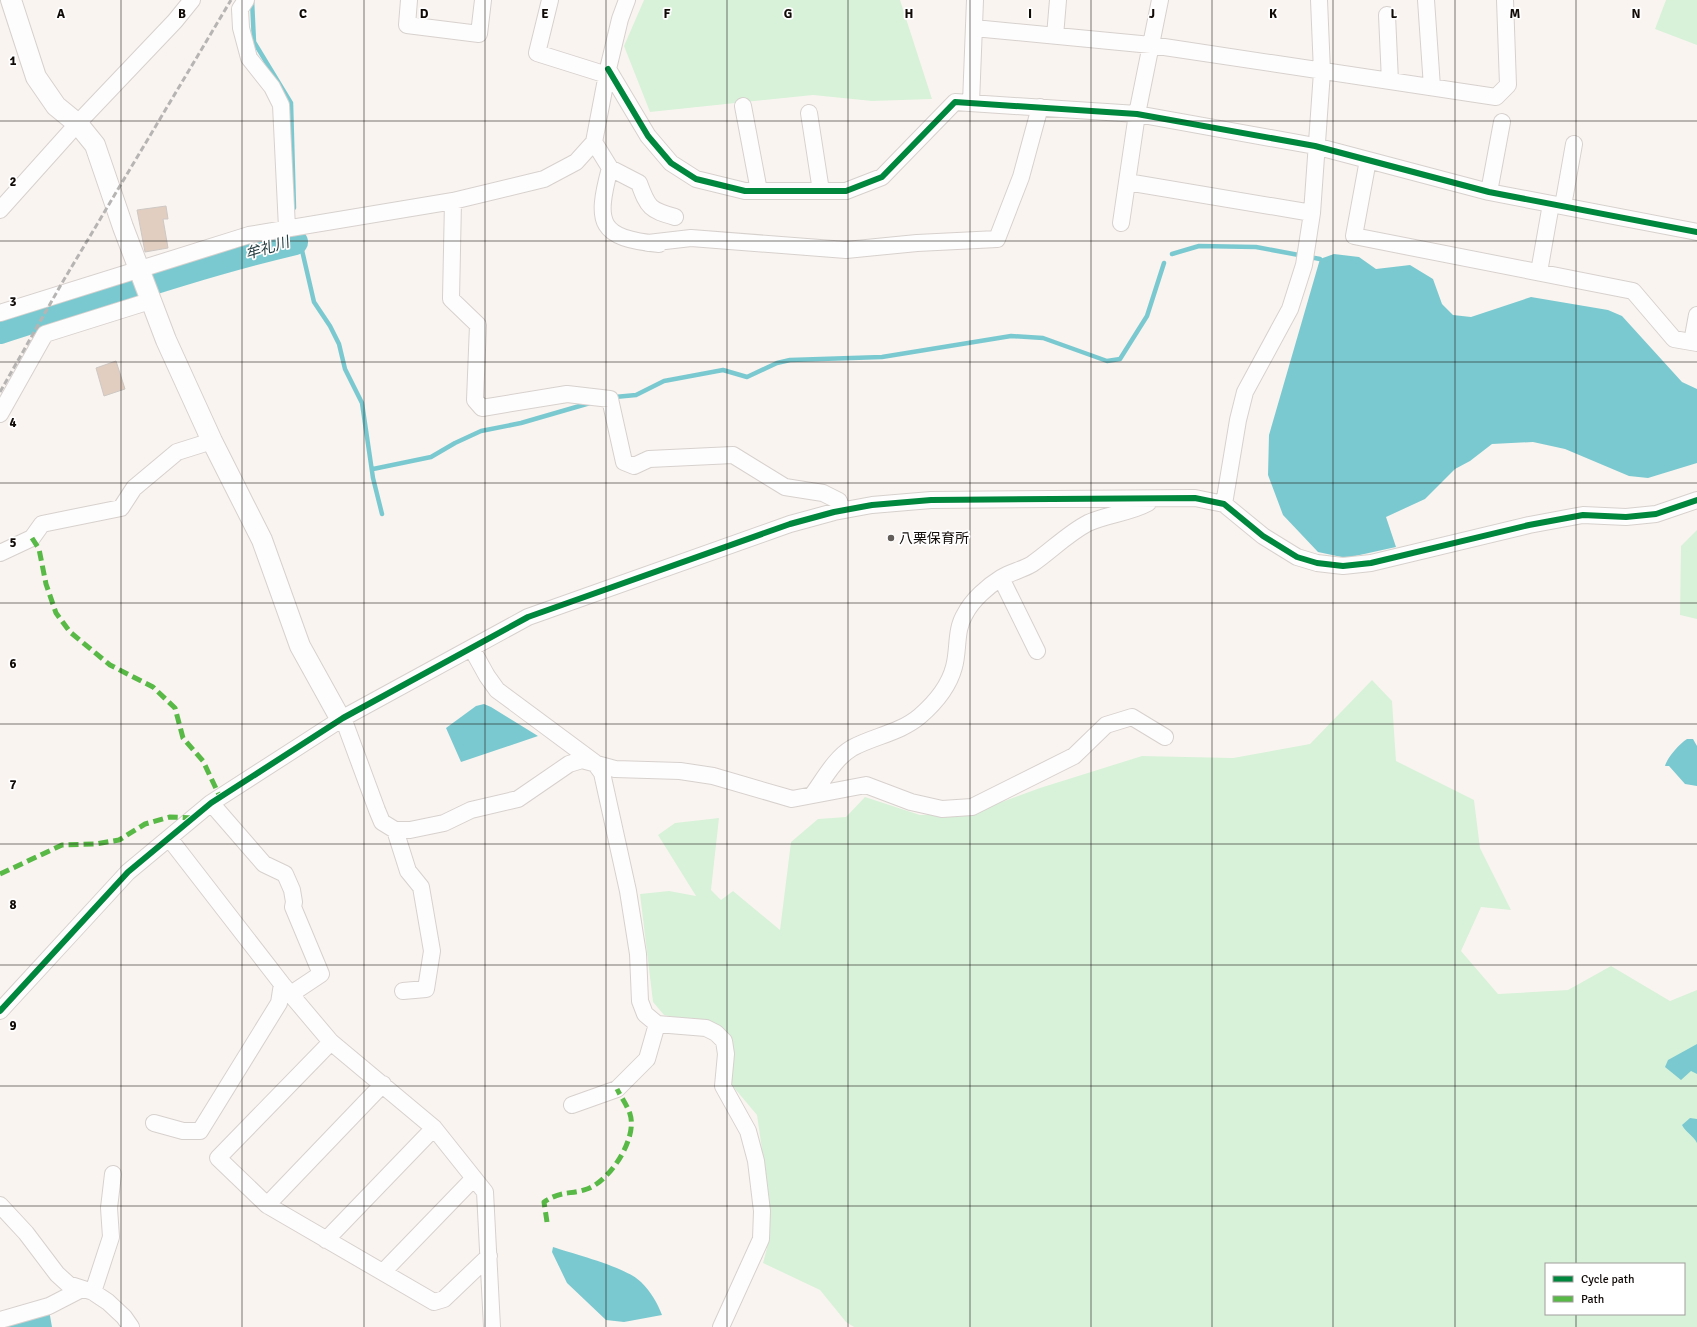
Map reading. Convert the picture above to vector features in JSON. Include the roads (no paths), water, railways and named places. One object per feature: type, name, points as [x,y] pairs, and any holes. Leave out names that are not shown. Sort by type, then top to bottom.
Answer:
[{"type":"street","points":[[11,0],[36,77],[56,106],[78,124],[95,145],[149,299],[189,394],[262,540],[300,646],[342,719],[376,810],[382,822],[395,830],[410,830],[444,823],[471,810],[518,799],[569,764],[582,760],[594,762],[615,769],[680,771],[713,776],[792,799],[866,785],[911,802],[942,809],[972,807],[1074,756],[1106,725],[1132,717],[1165,737]]},
{"type":"street","points":[[0,210],[175,21],[192,0]]},
{"type":"street","points":[[246,0],[240,10],[241,28],[249,58],[272,87],[281,105],[286,228]]},
{"type":"street","points":[[409,0],[407,25],[479,34],[483,0]]},
{"type":"street","points":[[550,0],[536,53],[607,72],[648,136],[671,163],[696,179],[745,191],[846,191],[882,177],[955,102],[1137,114],[1315,146],[1489,192],[1697,232]]},
{"type":"street","points":[[0,313],[249,235],[453,201],[544,179],[576,162],[594,142],[607,72],[626,0]]},
{"type":"street","points":[[971,103],[975,0]]},
{"type":"street","points":[[1055,36],[1058,0]]},
{"type":"street","points":[[1121,223],[1137,114],[1160,0]]},
{"type":"street","points":[[1224,504],[1238,420],[1245,392],[1290,309],[1304,264],[1312,213],[1315,146],[1322,72],[1319,0]]},
{"type":"street","points":[[1426,0],[1432,88]]},
{"type":"street","points":[[974,28],[1151,45],[1322,72],[1496,97],[1508,85],[1505,0]]},
{"type":"street","points":[[1387,15],[1390,82]]},
{"type":"street","points":[[743,106],[758,191]]},
{"type":"street","points":[[648,243],[691,238],[846,250],[917,243],[997,239],[1021,177],[1040,107]]},
{"type":"street","points":[[809,113],[821,191]]},
{"type":"street","points":[[1489,192],[1502,122]]},
{"type":"street","points":[[594,142],[610,168],[639,183],[645,199],[654,210],[675,217]]},
{"type":"street","points":[[1539,272],[1574,144]]},
{"type":"street","points":[[1368,160],[1354,236],[1633,291],[1674,339],[1694,343],[1697,315]]},
{"type":"street","points":[[610,168],[604,189],[602,215],[609,231],[622,238],[648,243],[724,251]]},
{"type":"street","points":[[1127,182],[1312,213]]},
{"type":"street","points":[[453,201],[451,299],[478,326],[475,400],[482,408],[567,394],[610,399],[624,462],[634,466],[649,458],[733,455],[785,487],[823,493],[839,501],[842,510]]},
{"type":"street","points":[[0,414],[45,334],[149,299]]},
{"type":"street","points":[[0,553],[32,538],[42,524],[121,508],[134,488],[176,452],[212,442]]},
{"type":"street","points":[[813,794],[838,759],[852,748],[890,734],[920,716],[945,689],[955,666],[958,631],[964,614],[985,590],[1001,578],[1031,564],[1063,539],[1088,524],[1112,514],[1140,508],[1157,498]]},
{"type":"street","points":[[0,1011],[128,872],[211,804],[342,719],[528,617],[790,524],[842,510],[872,505],[931,500],[1195,498],[1224,504],[1263,536],[1297,557],[1317,563],[1343,566],[1371,563],[1529,525],[1584,515],[1626,516],[1656,514],[1697,500]]},
{"type":"street","points":[[1001,578],[1037,650]]},
{"type":"street","points":[[472,649],[487,676],[497,690],[594,762],[602,773],[628,891],[638,954],[640,1001],[645,1014],[657,1024],[706,1028],[716,1033],[724,1041],[726,1054],[723,1086],[748,1131],[756,1161],[762,1211],[761,1238],[721,1327]]},
{"type":"street","points":[[154,1123],[183,1131],[200,1131],[287,989],[321,974],[293,907],[294,902],[292,890],[285,874],[264,864],[211,804]]},
{"type":"street","points":[[395,830],[408,872],[421,887],[432,951],[426,989],[403,991]]},
{"type":"street","points":[[169,838],[287,989],[331,1042],[434,1128],[485,1192],[492,1327]]},
{"type":"street","points":[[572,1105],[617,1089],[646,1059],[657,1024]]},
{"type":"street","points":[[331,1042],[218,1158],[267,1205],[434,1302],[444,1299],[489,1256]]},
{"type":"street","points":[[267,1205],[383,1084]]},
{"type":"street","points":[[326,1240],[434,1128]]},
{"type":"street","points":[[0,1320],[49,1306],[87,1291],[111,1237],[109,1208],[113,1174]]},
{"type":"street","points":[[383,1272],[474,1178]]},
{"type":"street","points":[[0,1205],[26,1233],[57,1274],[68,1284],[87,1291],[108,1302],[131,1327]]},
{"type":"water","points":[[1334,254],[1359,257],[1376,269],[1410,265],[1433,279],[1442,304],[1453,315],[1471,317],[1531,297],[1608,310],[1622,316],[1682,382],[1697,389],[1697,463],[1648,478],[1629,476],[1565,449],[1533,442],[1492,444],[1470,461],[1455,469],[1425,499],[1386,517],[1396,547],[1346,558],[1318,552],[1283,515],[1268,475],[1269,435],[1320,259]]},
{"type":"water","points":[[60,300],[56,322],[0,341],[0,317]]},
{"type":"water","points":[[484,704],[538,736],[461,762],[446,728],[476,706]]},
{"type":"water","points":[[1687,739],[1693,739],[1697,746],[1697,786],[1685,784],[1669,766],[1665,766],[1674,751]]},
{"type":"water","points":[[1697,1044],[1697,1074],[1691,1071],[1681,1080],[1665,1067],[1668,1060]]},
{"type":"water","points":[[1690,1118],[1697,1119],[1697,1143],[1682,1125]]},
{"type":"water","points":[[553,1247],[612,1266],[634,1276],[651,1293],[662,1315],[624,1322],[606,1320],[567,1283],[552,1252]]},
{"type":"water","points":[[49,1310],[52,1327],[1,1327]]},
{"type":"waterway","name":"牟礼川","points":[[252,0],[254,42],[291,103],[294,208]]},
{"type":"waterway","points":[[294,230],[295,242],[301,246],[314,302],[330,326],[339,344],[345,369],[362,403],[373,478],[382,514]]},
{"type":"waterway","name":"牟礼川","points":[[0,331],[183,273],[257,251],[295,242]]},
{"type":"waterway","points":[[1172,254],[1199,246],[1256,247],[1320,259]]},
{"type":"waterway","points":[[615,397],[636,395],[664,381],[723,370],[747,377],[777,363],[790,360],[882,357],[1011,336],[1043,338],[1107,361],[1120,359],[1147,316],[1164,263]]},
{"type":"waterway","points":[[373,469],[431,457],[455,443],[481,431],[521,423],[590,403]]},
{"type":"railway","points":[[0,392],[62,283],[231,0]]},
{"type":"place","name":"八栗保育所","points":[[891,538]]}]
